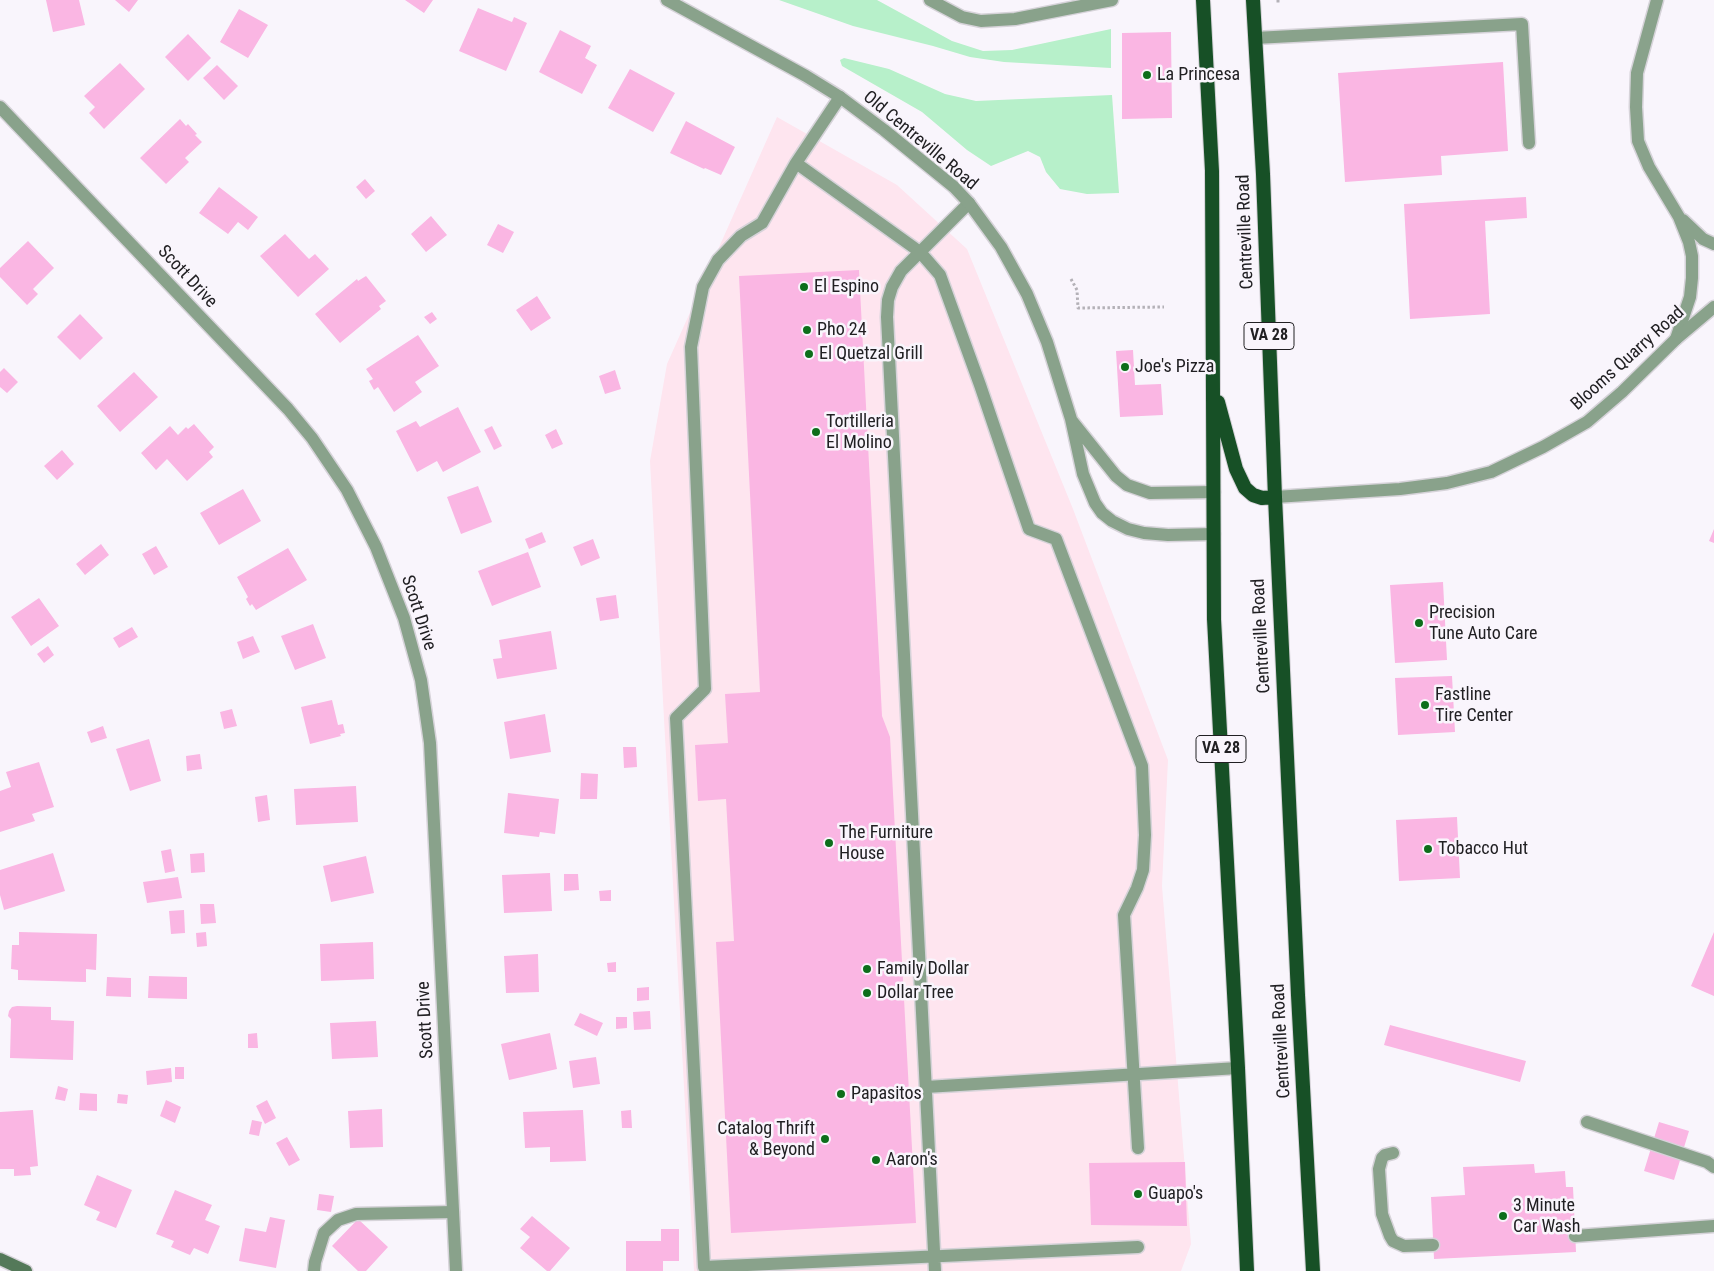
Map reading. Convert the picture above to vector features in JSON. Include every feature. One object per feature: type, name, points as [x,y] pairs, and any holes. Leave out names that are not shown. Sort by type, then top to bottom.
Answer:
[{"type":"highway","name":"Centreville Road","points":[[1203,0],[1212,171],[1214,619],[1247,1271]]},
{"type":"highway","name":"Centreville Road","points":[[1253,0],[1263,174],[1275,497],[1300,1034],[1313,1271]]},
{"type":"highway","points":[[1213,382],[1233,458],[1241,480],[1253,495],[1262,498],[1275,497]]},
{"type":"main road","points":[[0,1259],[26,1271]]},
{"type":"street","name":"Old Centreville Road","points":[[667,0],[806,76],[840,97],[954,187],[969,203],[1001,247],[1027,294],[1047,342],[1070,418],[1083,474],[1095,503],[1107,517],[1128,529],[1144,533],[1168,535],[1214,534]]},
{"type":"street","points":[[930,0],[962,17],[981,21],[1015,19],[1112,0]]},
{"type":"street","points":[[1657,0],[1637,73],[1636,108],[1638,141],[1648,166],[1679,217],[1689,242],[1692,256],[1690,297],[1676,339]]},
{"type":"street","points":[[1255,38],[1522,24],[1529,143]]},
{"type":"street","points":[[840,97],[796,163],[762,223],[741,236],[718,260],[703,287],[691,347],[705,689],[676,718],[704,1267],[730,1268],[1138,1247]]},
{"type":"street","name":"Scott Drive","points":[[0,107],[288,409],[312,438],[347,490],[376,546],[404,618],[421,680],[430,744],[456,1271]]},
{"type":"street","points":[[796,163],[920,252],[940,275],[1029,529],[1056,539],[1142,766],[1145,836],[1143,870],[1124,915],[1138,1148]]},
{"type":"street","points":[[935,1271],[887,318],[888,300],[892,287],[901,271],[969,203]]},
{"type":"street","points":[[1679,217],[1703,239],[1714,244]]},
{"type":"street","name":"Blooms Quarry Road","points":[[1275,497],[1400,490],[1447,483],[1491,472],[1543,447],[1587,422],[1714,306]]},
{"type":"street","name":"Old Centreville Road","points":[[1070,418],[1116,476],[1127,485],[1150,492],[1214,492]]},
{"type":"street","points":[[926,1086],[1238,1068]]},
{"type":"street","points":[[1587,1122],[1714,1166]]},
{"type":"street","points":[[1393,1153],[1382,1158],[1379,1169],[1382,1214],[1390,1236],[1393,1241],[1404,1246],[1433,1245]]},
{"type":"street","points":[[314,1271],[324,1233],[338,1220],[356,1214],[453,1212]]},
{"type":"street","points":[[1575,1236],[1714,1226]]},
{"type":"path","points":[[1071,279],[1078,290],[1078,308],[1164,307]]},
{"type":"shaded area","points":[[777,117],[897,185],[967,249],[1073,509],[1168,760],[1162,886],[1191,1244],[1181,1271],[694,1271],[650,461],[667,364]]},
{"type":"green space","points":[[779,0],[877,0],[952,41],[983,51],[1012,50],[1111,29],[1111,68],[1004,62],[970,57],[853,26]]},
{"type":"green space","points":[[844,58],[889,69],[945,94],[976,101],[1112,95],[1119,193],[1087,194],[1060,189],[1046,172],[1040,157],[1028,151],[991,166],[967,150],[922,112],[842,66],[840,60]]},
{"type":"building","points":[[46,0],[79,0],[85,25],[53,32]]},
{"type":"building","points":[[115,0],[138,0],[129,12]]},
{"type":"building","points":[[405,0],[433,0],[424,13]]},
{"type":"building","points":[[478,8],[512,22],[514,17],[527,23],[506,71],[459,51]]},
{"type":"building","points":[[239,9],[268,25],[248,58],[220,42]]},
{"type":"building","points":[[560,30],[591,46],[585,58],[597,65],[582,94],[539,72]]},
{"type":"building","name":"La Princesa","points":[[1171,32],[1172,118],[1122,119],[1122,33]]},
{"type":"building","points":[[188,34],[211,58],[188,81],[165,57]]},
{"type":"building","points":[[1503,62],[1508,151],[1441,156],[1442,175],[1345,182],[1338,73]]},
{"type":"building","points":[[120,63],[145,89],[104,129],[89,113],[95,107],[84,96]]},
{"type":"building","points":[[217,65],[238,86],[224,100],[203,78]]},
{"type":"building","points":[[630,69],[675,93],[653,132],[608,108]]},
{"type":"building","points":[[180,119],[186,126],[188,124],[202,142],[185,158],[189,162],[166,184],[140,158]]},
{"type":"building","points":[[686,121],[735,147],[721,175],[670,153]]},
{"type":"building","points":[[365,179],[375,191],[366,199],[356,187]]},
{"type":"building","points":[[219,187],[258,217],[248,230],[238,222],[228,234],[199,213]]},
{"type":"building","points":[[1526,197],[1527,218],[1485,221],[1490,314],[1410,319],[1404,204]]},
{"type":"building","points":[[431,216],[447,235],[426,252],[411,234]]},
{"type":"building","points":[[498,224],[514,232],[503,253],[487,245]]},
{"type":"building","points":[[285,234],[309,259],[315,254],[329,269],[298,297],[260,256]]},
{"type":"building","points":[[28,241],[54,268],[33,289],[38,294],[27,305],[0,277],[0,268]]},
{"type":"building","points":[[859,270],[882,716],[890,737],[916,1223],[731,1233],[716,942],[734,941],[726,799],[698,801],[695,745],[728,743],[725,694],[760,692],[739,276]]},
{"type":"building","points":[[366,276],[386,301],[379,306],[381,309],[340,343],[315,314],[357,279],[358,281]]},
{"type":"building","points":[[537,296],[551,318],[531,331],[516,310]]},
{"type":"building","points":[[432,312],[437,319],[430,324],[424,317]]},
{"type":"building","points":[[80,314],[103,338],[80,360],[57,337]]},
{"type":"building","points":[[418,335],[439,366],[415,382],[422,392],[394,412],[378,387],[374,390],[369,381],[373,379],[366,369]]},
{"type":"building","name":"Joe's Pizza","points":[[1133,350],[1135,385],[1161,384],[1163,415],[1120,417],[1116,351]]},
{"type":"building","points":[[4,368],[18,382],[7,393],[0,387],[0,372]]},
{"type":"building","points":[[615,370],[621,389],[605,394],[599,376]]},
{"type":"building","points":[[134,372],[158,397],[120,432],[97,406]]},
{"type":"building","points":[[458,407],[481,452],[443,472],[437,461],[417,472],[396,431],[416,421],[420,427]]},
{"type":"building","points":[[194,424],[214,447],[209,452],[213,457],[187,481],[167,459],[156,470],[141,453],[170,426],[178,435],[186,427],[188,429]]},
{"type":"building","points":[[492,426],[502,446],[494,450],[484,430]]},
{"type":"building","points":[[556,429],[563,444],[552,449],[545,435]]},
{"type":"building","points":[[62,450],[74,464],[57,480],[44,466]]},
{"type":"building","points":[[478,486],[492,522],[461,534],[447,497]]},
{"type":"building","points":[[243,489],[261,521],[219,545],[200,513]]},
{"type":"building","points":[[1714,529],[1714,543],[1709,541]]},
{"type":"building","points":[[542,532],[546,542],[529,549],[525,539]]},
{"type":"building","points":[[593,539],[600,558],[581,566],[573,547]]},
{"type":"building","points":[[101,544],[109,555],[85,575],[76,564]]},
{"type":"building","points":[[156,546],[168,567],[154,575],[142,554]]},
{"type":"building","points":[[288,548],[307,580],[256,610],[252,604],[250,606],[246,599],[248,597],[237,577]]},
{"type":"building","points":[[528,552],[541,587],[492,606],[478,571]]},
{"type":"building","name":"Precision Tune Auto Care","points":[[1443,582],[1447,660],[1395,663],[1390,585]]},
{"type":"building","points":[[616,595],[619,618],[600,621],[596,598]]},
{"type":"building","points":[[39,598],[59,626],[31,646],[11,617]]},
{"type":"building","points":[[313,624],[326,658],[295,670],[281,636]]},
{"type":"building","points":[[132,627],[138,637],[119,648],[113,638]]},
{"type":"building","points":[[551,631],[557,669],[497,679],[493,659],[502,658],[499,640]]},
{"type":"building","points":[[253,636],[260,652],[243,659],[237,642]]},
{"type":"building","points":[[48,646],[54,655],[44,663],[37,654]]},
{"type":"building","name":"Fastline Tire Center","points":[[1452,676],[1455,732],[1398,735],[1395,678]]},
{"type":"building","points":[[332,700],[338,725],[343,724],[345,733],[340,734],[341,736],[310,744],[301,707]]},
{"type":"building","points":[[232,709],[237,726],[224,729],[220,712]]},
{"type":"building","points":[[545,714],[551,752],[510,759],[504,722]]},
{"type":"building","points":[[103,726],[107,738],[91,743],[87,732]]},
{"type":"building","points":[[149,739],[161,781],[130,791],[116,749]]},
{"type":"building","points":[[623,747],[636,747],[637,767],[624,768]]},
{"type":"building","points":[[200,754],[202,769],[187,771],[186,756]]},
{"type":"building","points":[[39,762],[54,807],[32,814],[35,821],[0,832],[0,791],[11,787],[6,772]]},
{"type":"building","points":[[581,773],[598,774],[597,799],[580,799]]},
{"type":"building","points":[[356,786],[358,822],[296,825],[294,789]]},
{"type":"building","points":[[508,793],[559,799],[555,834],[540,832],[539,837],[504,833]]},
{"type":"building","points":[[267,795],[270,820],[258,822],[255,797]]},
{"type":"building","name":"Tobacco Hut","points":[[1457,817],[1460,878],[1399,881],[1396,820]]},
{"type":"building","points":[[171,849],[175,871],[165,873],[161,851]]},
{"type":"building","points":[[53,853],[65,891],[4,910],[0,895],[0,870]]},
{"type":"building","points":[[204,853],[205,872],[191,873],[190,854]]},
{"type":"building","points":[[366,856],[374,893],[331,902],[323,866]]},
{"type":"building","points":[[550,873],[552,911],[504,913],[502,875]]},
{"type":"building","points":[[564,874],[578,874],[579,890],[564,891]]},
{"type":"building","points":[[178,877],[182,898],[147,903],[143,882]]},
{"type":"building","points":[[611,890],[611,901],[600,901],[599,891]]},
{"type":"building","points":[[200,904],[214,904],[216,923],[201,924]]},
{"type":"building","points":[[184,910],[185,933],[171,934],[169,911]]},
{"type":"building","points":[[19,932],[97,934],[96,970],[86,969],[86,982],[18,980],[18,970],[11,969],[12,945],[19,945]]},
{"type":"building","points":[[206,932],[207,946],[197,947],[196,933]]},
{"type":"building","points":[[1714,932],[1714,996],[1691,986]]},
{"type":"building","points":[[373,942],[374,979],[321,981],[320,944]]},
{"type":"building","points":[[538,954],[539,992],[506,993],[504,956]]},
{"type":"building","points":[[616,962],[616,972],[608,972],[607,963]]},
{"type":"building","points":[[149,976],[187,977],[187,999],[148,998]]},
{"type":"building","points":[[107,977],[131,978],[131,997],[106,996]]},
{"type":"building","points":[[649,987],[649,1000],[637,1001],[637,988]]},
{"type":"building","points":[[12,1007],[51,1007],[51,1020],[74,1021],[73,1060],[10,1058],[11,1019],[8,1016]]},
{"type":"building","points":[[650,1011],[651,1029],[634,1030],[633,1012]]},
{"type":"building","points":[[580,1013],[603,1023],[597,1036],[574,1025]]},
{"type":"building","points":[[616,1017],[627,1017],[627,1028],[616,1029]]},
{"type":"building","points":[[376,1021],[378,1057],[332,1059],[330,1023]]},
{"type":"building","points":[[1390,1025],[1526,1061],[1520,1082],[1384,1045]]},
{"type":"building","points":[[257,1033],[258,1048],[248,1048],[248,1034]]},
{"type":"building","points":[[550,1033],[557,1069],[509,1080],[501,1044]]},
{"type":"building","points":[[596,1057],[600,1084],[573,1088],[569,1061]]},
{"type":"building","points":[[175,1067],[184,1067],[184,1079],[175,1079]]},
{"type":"building","points":[[171,1068],[172,1082],[147,1085],[146,1071]]},
{"type":"building","points":[[58,1086],[68,1089],[65,1101],[55,1099]]},
{"type":"building","points":[[80,1093],[97,1094],[97,1111],[79,1110]]},
{"type":"building","points":[[118,1094],[128,1095],[127,1104],[117,1103]]},
{"type":"building","points":[[166,1100],[181,1107],[175,1123],[160,1116]]},
{"type":"building","points":[[267,1100],[276,1118],[265,1124],[256,1106]]},
{"type":"building","points":[[382,1109],[383,1147],[350,1148],[348,1111]]},
{"type":"building","points":[[33,1110],[38,1166],[30,1167],[31,1175],[14,1176],[14,1169],[0,1169],[0,1112]]},
{"type":"building","points":[[583,1110],[586,1161],[550,1162],[550,1147],[525,1148],[523,1112]]},
{"type":"building","points":[[631,1110],[632,1128],[622,1128],[621,1111]]},
{"type":"building","points":[[252,1120],[262,1122],[259,1136],[249,1134]]},
{"type":"building","points":[[1659,1122],[1689,1131],[1674,1180],[1644,1171]]},
{"type":"building","points":[[287,1137],[300,1160],[289,1166],[276,1143]]},
{"type":"building","name":"Guapo's","points":[[1185,1162],[1187,1226],[1091,1225],[1089,1163]]},
{"type":"building","name":"3 Minute Car Wash","points":[[1534,1164],[1535,1173],[1565,1171],[1566,1187],[1573,1187],[1576,1252],[1434,1259],[1431,1197],[1465,1195],[1463,1167]]},
{"type":"building","points":[[97,1175],[132,1190],[116,1228],[96,1220],[100,1212],[84,1205]]},
{"type":"building","points":[[175,1190],[212,1205],[205,1220],[220,1226],[208,1254],[194,1248],[190,1255],[171,1247],[174,1241],[156,1234]]},
{"type":"building","points":[[319,1194],[334,1196],[331,1212],[317,1210]]},
{"type":"building","points":[[532,1216],[570,1248],[550,1271],[547,1271],[520,1248],[530,1237],[520,1229]]},
{"type":"building","points":[[270,1217],[285,1220],[276,1268],[239,1261],[245,1228],[266,1232]]},
{"type":"building","points":[[358,1219],[388,1247],[366,1271],[358,1271],[332,1246]]},
{"type":"building","points":[[661,1229],[679,1229],[679,1261],[663,1261],[663,1271],[626,1271],[626,1241],[661,1241]]},
{"type":"place","name":"La Princesa","points":[[1147,75]]},
{"type":"place","name":"El Espino","points":[[804,287]]},
{"type":"place","name":"Pho 24","points":[[807,330]]},
{"type":"place","name":"El Quetzal Grill","points":[[809,354]]},
{"type":"place","name":"Joe's Pizza","points":[[1125,367]]},
{"type":"place","name":"Tortilleria El Molino","points":[[816,432]]},
{"type":"place","name":"Precision Tune Auto Care","points":[[1419,623]]},
{"type":"place","name":"Fastline Tire Center","points":[[1425,705]]},
{"type":"place","name":"The Furniture House","points":[[829,843]]},
{"type":"place","name":"Tobacco Hut","points":[[1428,849]]},
{"type":"place","name":"Family Dollar","points":[[867,969]]},
{"type":"place","name":"Dollar Tree","points":[[867,993]]},
{"type":"place","name":"Papasitos","points":[[841,1094]]},
{"type":"place","name":"Catalog Thrift & Beyond","points":[[825,1139]]},
{"type":"place","name":"Aaron's","points":[[876,1160]]},
{"type":"place","name":"Guapo's","points":[[1138,1194]]},
{"type":"place","name":"3 Minute Car Wash","points":[[1503,1216]]}]
